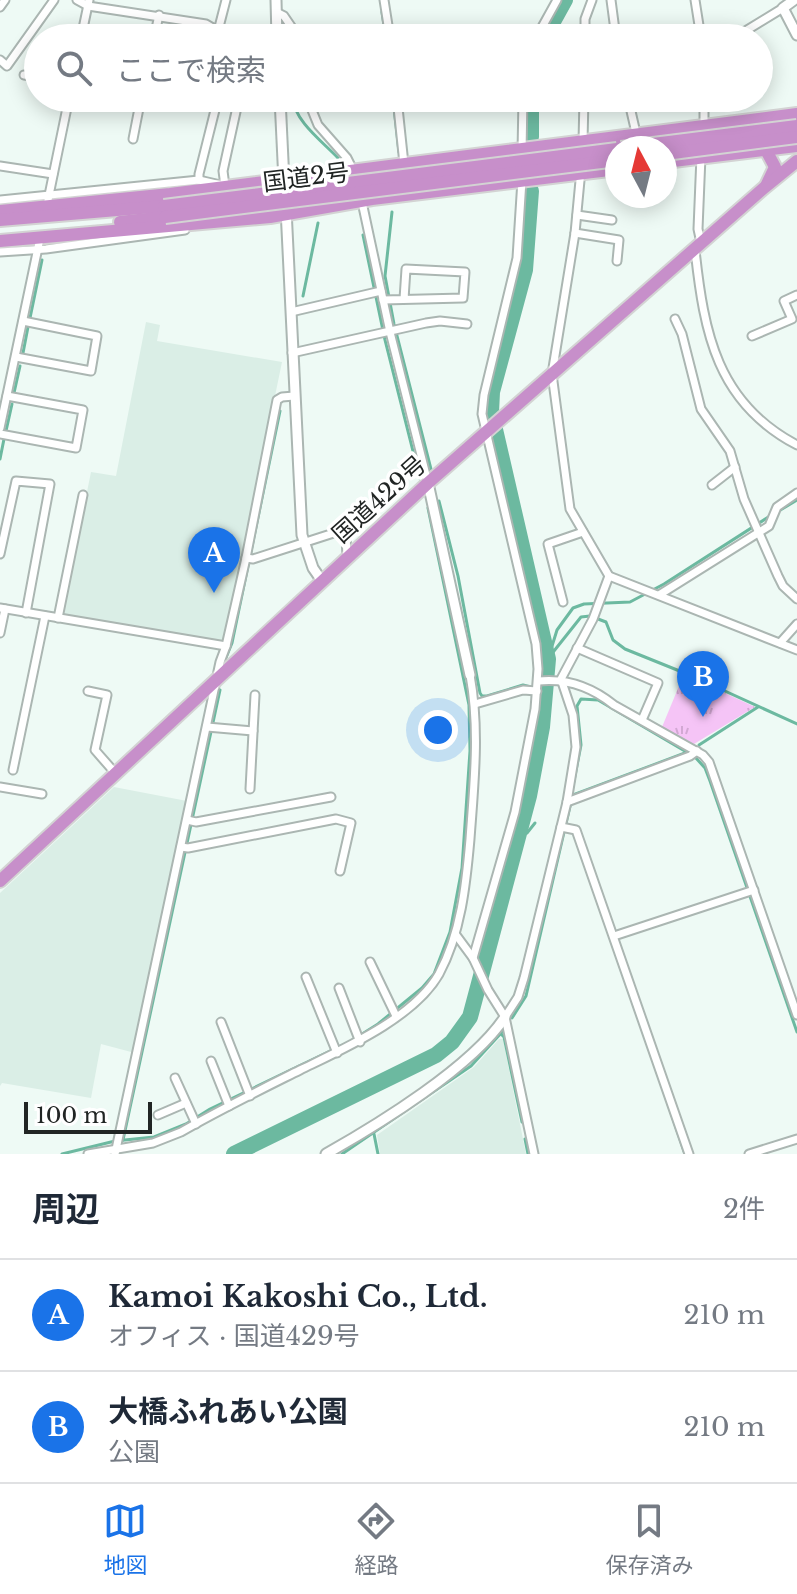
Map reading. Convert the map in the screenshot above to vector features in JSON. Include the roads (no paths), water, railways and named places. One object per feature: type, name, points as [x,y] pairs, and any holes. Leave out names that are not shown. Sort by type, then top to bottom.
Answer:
[{"type":"highway","points":[[0,211],[170,194],[797,114]]},
{"type":"highway","name":"国道2号","points":[[677,141],[797,126]]},
{"type":"highway","points":[[677,152],[797,137]]},
{"type":"highway","points":[[677,161],[797,146]]},
{"type":"highway","name":"国道2号","points":[[0,233],[605,150]]},
{"type":"highway","points":[[765,187],[775,167],[766,150]]},
{"type":"highway","name":"国道2号","points":[[0,220],[164,211],[605,161]]},
{"type":"highway","name":"国道429号","points":[[0,881],[428,483],[797,161]]},
{"type":"highway","points":[[0,241],[270,217],[605,170]]},
{"type":"street","points":[[0,7],[5,0]]},
{"type":"street","points":[[36,24],[51,3],[39,0]]},
{"type":"street","points":[[77,0],[206,24]]},
{"type":"street","points":[[220,24],[226,0]]},
{"type":"street","points":[[276,0],[276,24]]},
{"type":"street","points":[[384,0],[388,24]]},
{"type":"street","points":[[544,24],[557,0]]},
{"type":"street","points":[[585,24],[592,0]]},
{"type":"street","points":[[611,0],[614,24]]},
{"type":"street","points":[[695,0],[699,24]]},
{"type":"street","points":[[757,24],[794,0]]},
{"type":"street","points":[[84,24],[88,3]]},
{"type":"street","points":[[783,8],[797,35]]},
{"type":"street","points":[[276,12],[289,24]]},
{"type":"street","points":[[157,24],[159,15]]},
{"type":"street","points":[[0,60],[7,66],[24,42]]},
{"type":"street","points":[[48,198],[66,112]]},
{"type":"street","points":[[133,139],[138,112]]},
{"type":"street","points":[[199,180],[214,112]]},
{"type":"street","points":[[0,200],[48,198],[199,180],[225,186],[223,171],[236,112]]},
{"type":"street","points":[[281,112],[304,543],[313,568],[322,581]]},
{"type":"street","points":[[313,112],[318,125],[347,158],[353,170]]},
{"type":"street","points":[[398,112],[404,164]]},
{"type":"street","points":[[473,961],[515,812],[538,686],[536,644],[491,428],[482,414],[517,258],[523,112]]},
{"type":"street","points":[[584,112],[575,233],[552,374],[569,503],[609,576],[797,650]]},
{"type":"street","points":[[631,112],[636,133]]},
{"type":"street","points":[[704,112],[698,247],[706,328],[719,367],[735,393],[762,425],[797,445]]},
{"type":"street","points":[[0,166],[53,174]]},
{"type":"street","points":[[362,202],[377,292],[387,300],[463,298],[465,272],[406,269],[404,299]]},
{"type":"street","points":[[577,215],[612,220]]},
{"type":"street","points":[[0,252],[270,217]]},
{"type":"street","points":[[575,233],[619,240],[617,261]]},
{"type":"street","points":[[0,428],[38,246]]},
{"type":"street","points":[[291,312],[377,292]]},
{"type":"street","points":[[752,336],[792,319],[784,301],[797,295]]},
{"type":"street","points":[[88,1154],[117,1146],[153,1143],[358,1038],[431,985],[456,935],[471,823],[475,704],[428,483],[390,332],[387,300]]},
{"type":"street","points":[[675,319],[682,334],[701,409],[730,451],[734,473],[783,586],[797,599]]},
{"type":"street","points":[[16,357],[91,371],[97,336],[23,321]]},
{"type":"street","points":[[292,353],[440,321],[467,324]]},
{"type":"street","points":[[0,434],[76,448],[83,410],[7,396]]},
{"type":"street","points":[[117,1146],[210,728],[217,678],[248,559],[277,400],[294,396]]},
{"type":"street","points":[[712,485],[735,467]]},
{"type":"street","points":[[0,554],[16,481],[50,484],[26,613]]},
{"type":"street","points":[[657,594],[773,520],[777,507],[797,493]]},
{"type":"street","points":[[58,618],[83,495]]},
{"type":"street","points":[[248,559],[340,531],[346,535],[347,558]]},
{"type":"street","points":[[563,602],[548,544],[583,532]]},
{"type":"street","points":[[326,1154],[398,1109],[463,1061],[505,1017],[518,997],[570,801],[576,728],[559,679],[594,617],[609,576]]},
{"type":"street","points":[[0,633],[2,609],[226,646]]},
{"type":"street","points":[[13,770],[45,616]]},
{"type":"street","points":[[780,643],[797,624]]},
{"type":"street","points":[[577,648],[658,683],[642,720]]},
{"type":"street","points":[[475,704],[559,679],[604,697],[709,762],[750,891],[797,1015]]},
{"type":"street","points":[[88,691],[107,695],[95,750],[116,774]]},
{"type":"street","points":[[250,789],[255,695]]},
{"type":"street","points":[[210,728],[253,731]]},
{"type":"street","points":[[570,801],[694,753]]},
{"type":"street","points":[[0,787],[42,794]]},
{"type":"street","points":[[190,821],[331,797]]},
{"type":"street","points":[[184,848],[336,819],[351,823],[340,871]]},
{"type":"street","points":[[564,827],[576,830],[689,1154]]},
{"type":"street","points":[[614,936],[750,891]]},
{"type":"street","points":[[456,935],[505,1017],[534,1154]]},
{"type":"street","points":[[370,962],[394,1013]]},
{"type":"street","points":[[306,977],[336,1049]]},
{"type":"street","points":[[339,988],[358,1038]]},
{"type":"street","points":[[221,1022],[248,1092]]},
{"type":"street","points":[[211,1061],[227,1103]]},
{"type":"street","points":[[175,1078],[194,1120]]},
{"type":"street","points":[[158,1115],[186,1103]]},
{"type":"street","points":[[749,1154],[797,1139]]},
{"type":"waterway","points":[[552,24],[565,0]]},
{"type":"waterway","points":[[382,12],[384,24]]},
{"type":"waterway","points":[[297,112],[338,158]]},
{"type":"waterway","points":[[395,112],[399,152]]},
{"type":"waterway","points":[[531,112],[531,137]]},
{"type":"waterway","points":[[234,1154],[436,1055],[452,1042],[470,1017],[529,796],[542,727],[548,659],[491,412],[492,392],[525,270],[531,191]]},
{"type":"waterway","points":[[392,212],[385,276],[431,469]]},
{"type":"waterway","points":[[303,296],[318,223]]},
{"type":"waterway","points":[[363,235],[385,340],[420,479]]},
{"type":"waterway","points":[[30,318],[42,260]]},
{"type":"waterway","points":[[23,353],[28,327]]},
{"type":"waterway","points":[[14,393],[20,366]]},
{"type":"waterway","points":[[6,431],[12,404]]},
{"type":"waterway","points":[[225,660],[232,643],[280,411]]},
{"type":"waterway","points":[[0,459],[4,439]]},
{"type":"waterway","points":[[777,512],[797,500]]},
{"type":"waterway","points":[[439,501],[458,576],[480,693],[487,696],[523,685],[547,691]]},
{"type":"waterway","points":[[62,1154],[115,1141],[154,1137],[186,1124],[210,1109],[351,1041],[378,1024],[422,988],[434,974],[450,932],[462,868],[470,751],[469,705],[428,508]]},
{"type":"waterway","points":[[548,659],[557,630],[573,608],[584,604],[630,602],[664,584],[770,516]]},
{"type":"waterway","points":[[550,656],[581,617],[590,616],[606,622],[613,640],[625,649],[797,724]]},
{"type":"waterway","points":[[123,1140],[220,690]]},
{"type":"waterway","points":[[571,796],[581,745],[577,706],[581,699],[598,700],[695,757],[705,768],[710,781],[797,1032]]},
{"type":"waterway","points":[[699,745],[758,707]]},
{"type":"waterway","points":[[573,795],[685,753]]},
{"type":"waterway","points":[[512,1018],[526,996],[571,802]]},
{"type":"waterway","points":[[520,833],[527,833],[535,823]]},
{"type":"waterway","points":[[342,1154],[471,1066],[503,1031]]},
{"type":"waterway","points":[[501,1034],[522,1122]]},
{"type":"waterway","points":[[668,1104],[685,1154]]},
{"type":"waterway","points":[[374,1134],[378,1154]]},
{"type":"waterway","points":[[525,1139],[528,1154]]},
{"type":"place","name":"Kamoi Kakoshi Co., Ltd.","points":[[214,593]]},
{"type":"place","name":"大橋ふれあい公園","points":[[703,717]]}]
